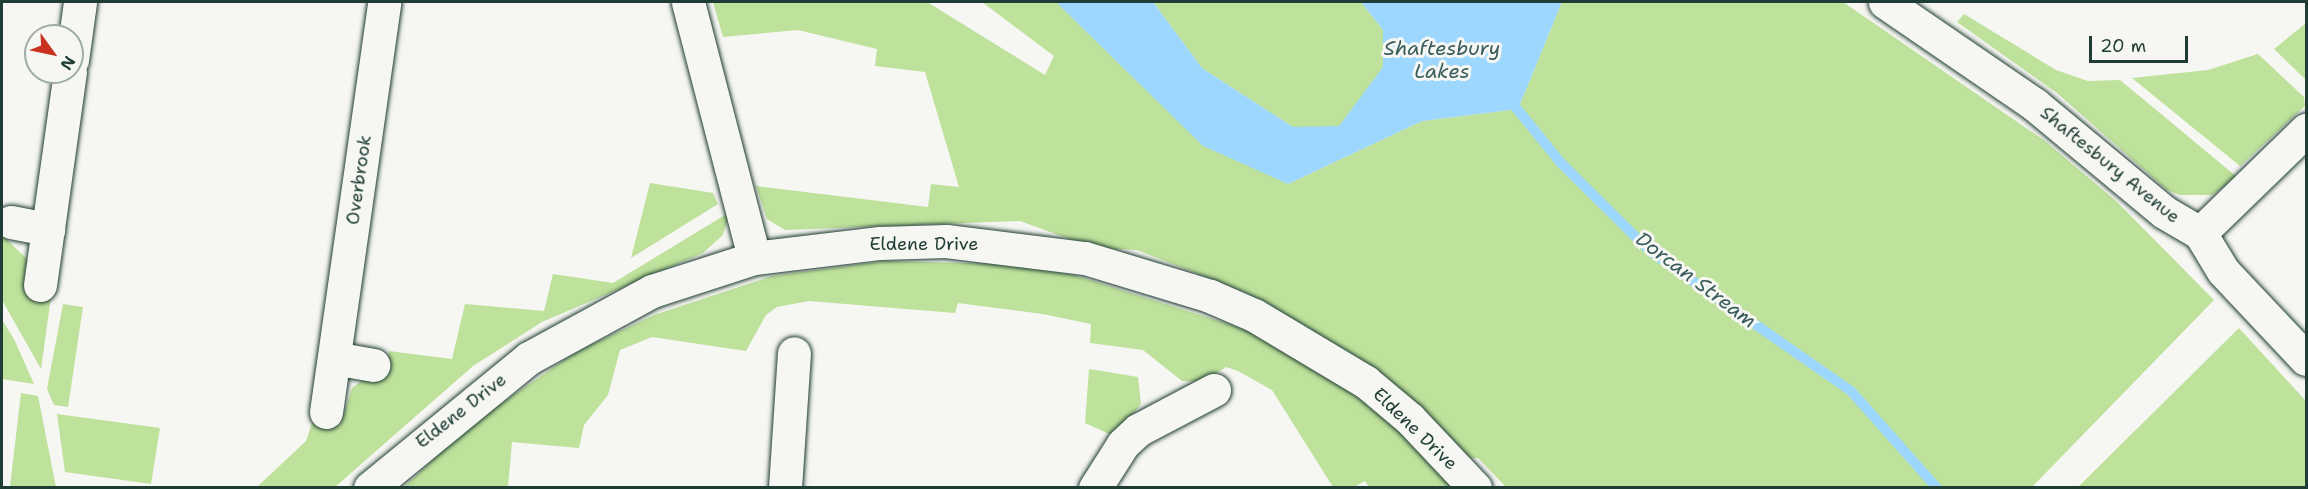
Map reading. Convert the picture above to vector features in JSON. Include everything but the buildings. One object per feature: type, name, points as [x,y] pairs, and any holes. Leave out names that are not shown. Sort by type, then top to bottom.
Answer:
[{"type":"street","points":[[77,24],[80,2]]},
{"type":"street","name":"Overbrook","points":[[326,412],[384,2]]},
{"type":"street","points":[[688,2],[754,258]]},
{"type":"street","name":"Shaftesbury Avenue","points":[[1885,2],[2034,104],[2164,212],[2200,233],[2217,264],[2307,359]]},
{"type":"street","points":[[40,285],[68,84]]},
{"type":"street","points":[[2200,233],[2307,130]]},
{"type":"street","points":[[11,222],[48,229]]},
{"type":"street","name":"Eldene Drive","points":[[370,488],[474,400],[586,323],[652,291],[754,258],[880,243],[1010,246],[1085,258],[1210,296],[1254,315],[1366,382],[1410,419],[1475,488]]},
{"type":"street","points":[[785,488],[794,353]]},
{"type":"street","points":[[334,358],[373,365]]},
{"type":"street","points":[[1095,488],[1123,444],[1138,430],[1214,390]]},
{"type":"green space","points":[[713,2],[927,2],[1045,75],[1054,56],[982,2],[1056,2],[1288,184],[1422,121],[1518,109],[1562,2],[1843,2],[2045,141],[2116,201],[2214,300],[2032,487],[1506,487],[1478,458],[1431,459],[1456,487],[1369,487],[1365,481],[1354,487],[1333,487],[1272,390],[1238,371],[1226,367],[1202,382],[1182,381],[1143,350],[1090,343],[1091,324],[1043,314],[958,303],[955,313],[809,301],[777,307],[766,315],[746,351],[652,337],[620,350],[608,395],[584,425],[579,448],[512,442],[508,487],[403,488],[470,425],[576,352],[654,315],[772,276],[885,261],[1003,264],[1074,275],[1244,329],[1249,294],[1137,250],[1094,248],[1020,221],[785,230],[767,219],[756,186],[928,207],[931,184],[959,187],[925,72],[875,66],[877,49],[798,30],[723,37]]},
{"type":"green space","points":[[1153,2],[1361,2],[1383,30],[1384,67],[1339,127],[1293,127],[1202,68]]},
{"type":"green space","points":[[1964,14],[2056,70],[2088,81],[2120,80],[2237,177],[2212,195],[2180,195],[2167,190],[2057,93],[1957,22]]},
{"type":"green space","points":[[2306,23],[2306,80],[2274,49]]},
{"type":"green space","points":[[2258,54],[2304,97],[2305,106],[2240,166],[2132,78],[2208,70]]},
{"type":"green space","points":[[650,183],[713,193],[718,204],[631,258]]},
{"type":"green space","points":[[730,212],[723,235],[703,253],[542,322],[473,366],[335,487],[256,488],[306,441],[312,423],[340,425],[352,388],[363,380],[384,378],[389,351],[452,359],[465,304],[544,311],[553,274],[613,283]]},
{"type":"green space","points":[[2,235],[27,259],[27,292],[51,297],[41,369],[2,300]]},
{"type":"green space","points":[[63,304],[83,307],[68,407],[54,405],[47,389]]},
{"type":"green space","points":[[2,320],[14,339],[34,384],[2,379]]},
{"type":"green space","points":[[2239,328],[2306,401],[2306,487],[2078,487]]},
{"type":"green space","points":[[1089,369],[1138,377],[1141,404],[1116,437],[1085,423]]},
{"type":"green space","points":[[21,393],[38,396],[56,487],[10,487]]},
{"type":"green space","points":[[57,414],[160,428],[151,484],[65,472]]},
{"type":"water","name":"Shaftesbury Lakes","points":[[1056,2],[1153,2],[1202,68],[1293,127],[1339,126],[1383,67],[1383,30],[1361,2],[1562,2],[1518,109],[1422,121],[1288,184],[1203,146]]},
{"type":"waterway","name":"Dorcan Stream","points":[[1509,99],[1560,162],[1651,252],[1851,391],[1937,488]]}]
